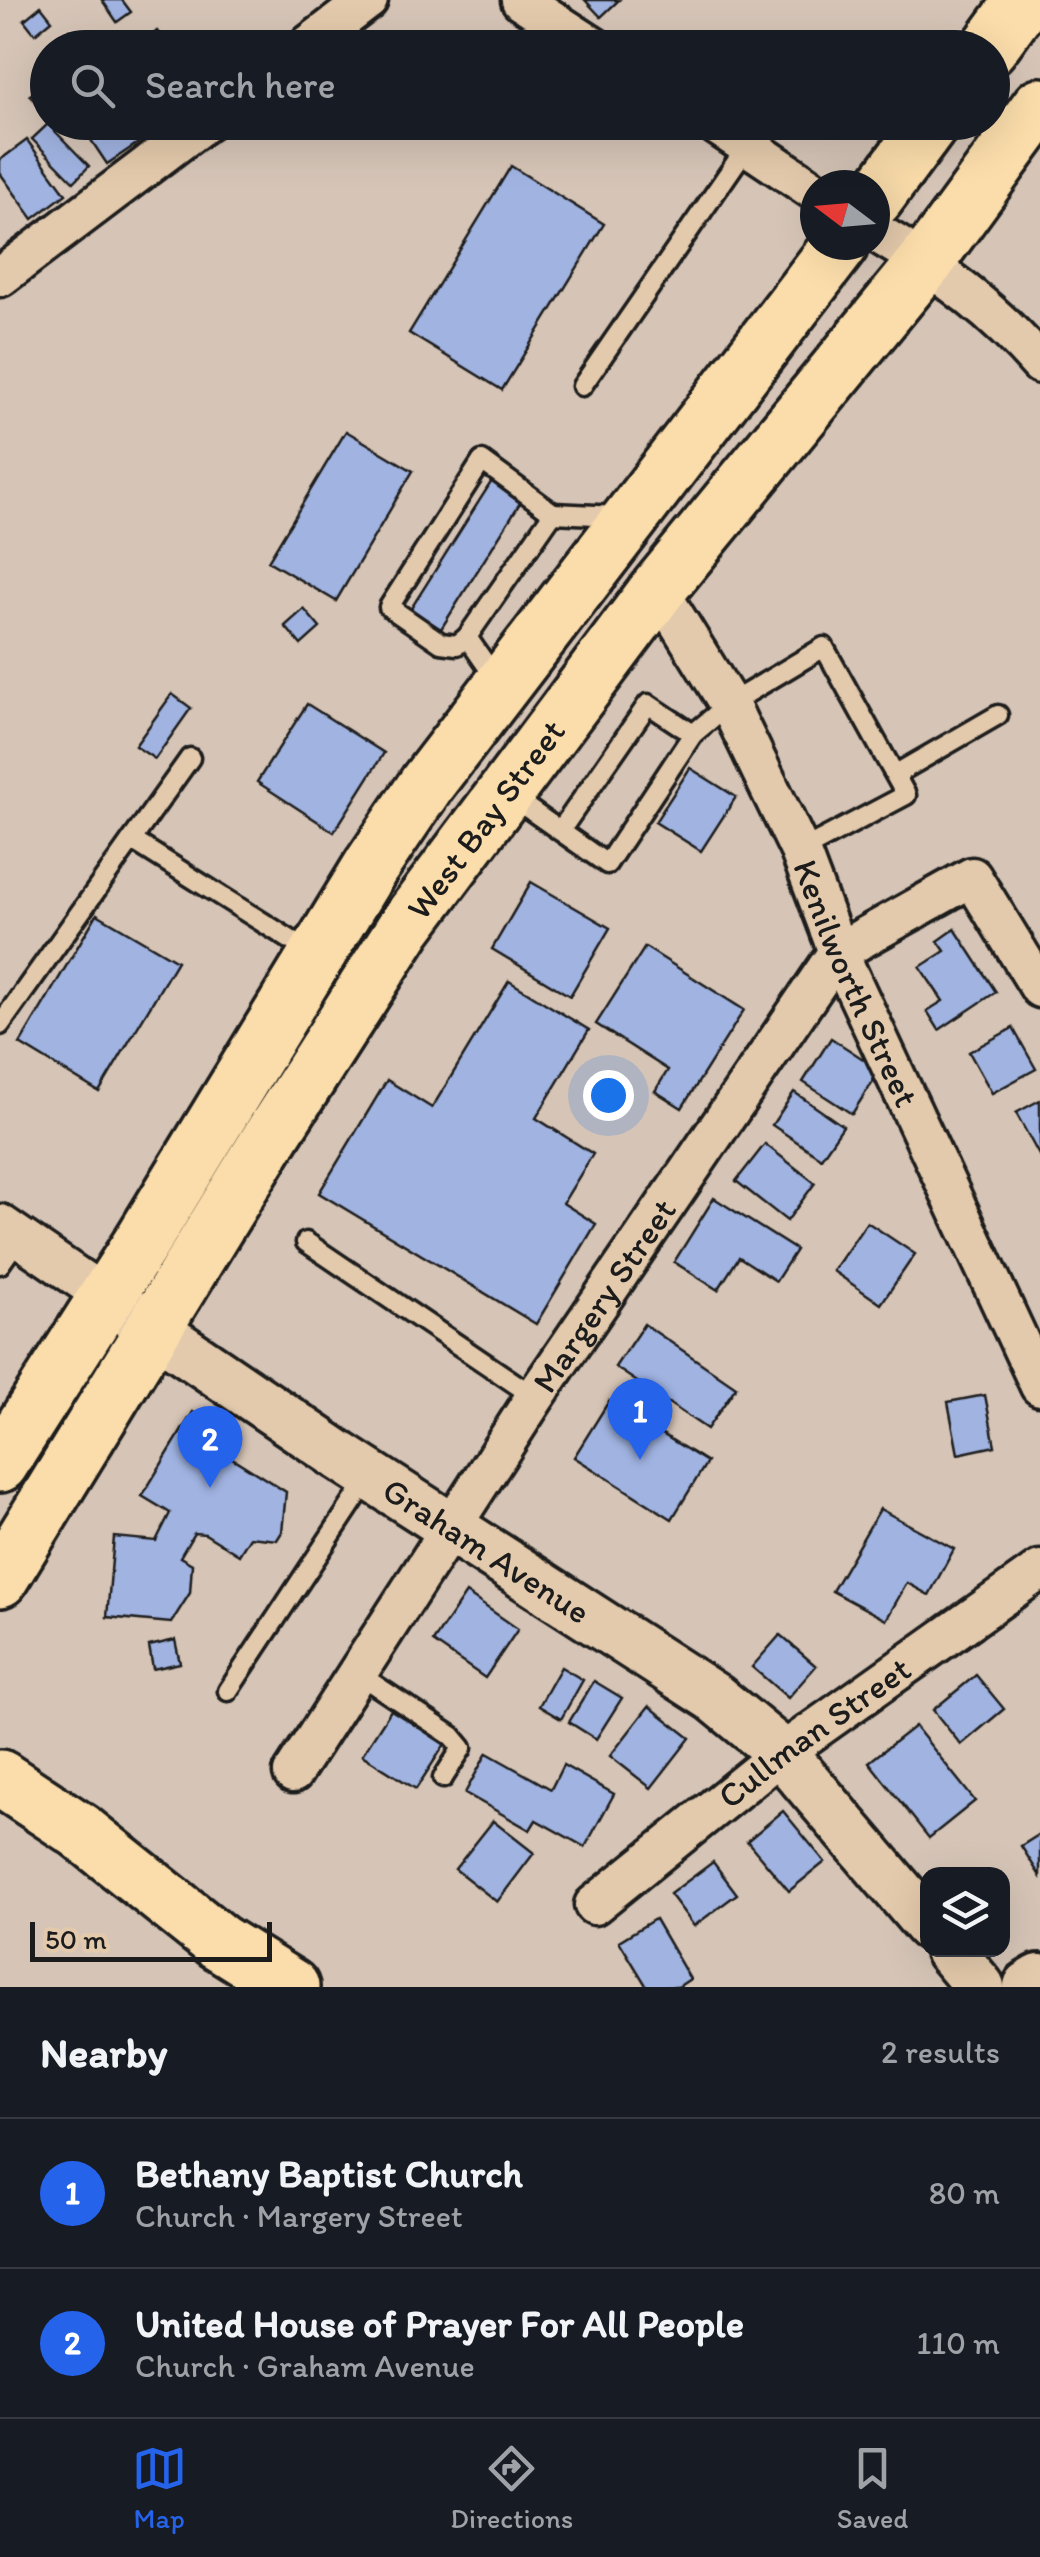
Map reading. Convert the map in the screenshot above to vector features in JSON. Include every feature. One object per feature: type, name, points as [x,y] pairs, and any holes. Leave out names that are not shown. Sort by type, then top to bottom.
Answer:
[{"type":"main road","points":[[1002,30],[1024,0]]},
{"type":"main road","name":"West Bay Street","points":[[0,1579],[152,1328],[405,927],[658,589],[926,262],[1040,106]]},
{"type":"main road","points":[[890,179],[919,140]]},
{"type":"main road","name":"West Bay Street","points":[[0,1464],[428,782],[828,260]]},
{"type":"main road","points":[[0,1778],[80,1831],[219,1942],[292,1987]]},
{"type":"main road","points":[[1030,1987],[1040,1980]]},
{"type":"street","points":[[329,30],[368,0]]},
{"type":"street","points":[[521,0],[567,30]]},
{"type":"street","points":[[0,277],[181,140]]},
{"type":"street","points":[[740,140],[800,181]]},
{"type":"street","points":[[890,241],[926,262],[992,313],[1040,364]]},
{"type":"street","name":"Kenilworth Street","points":[[658,589],[729,704],[800,852],[838,952],[1040,1386]]},
{"type":"street","name":"Margery Street","points":[[294,1773],[536,1397],[838,952],[972,877],[1040,988]]},
{"type":"street","name":"Graham Avenue","points":[[6,1242],[105,1296],[370,1476],[715,1698],[782,1753],[920,1915]]},
{"type":"street","name":"Cullman Street","points":[[594,1905],[782,1753],[1040,1570]]},
{"type":"street","points":[[954,1957],[980,1987]]},
{"type":"lane","points":[[582,386],[748,145]]},
{"type":"lane","points":[[553,512],[467,638],[458,645],[441,642],[389,606],[482,461],[553,512],[630,517]]},
{"type":"lane","points":[[467,638],[500,686]]},
{"type":"lane","points":[[505,792],[607,864],[693,734],[729,704],[824,647],[906,795],[800,852]]},
{"type":"lane","points":[[560,831],[648,704],[693,734]]},
{"type":"lane","points":[[896,774],[998,715]]},
{"type":"lane","points":[[0,1025],[190,758]]},
{"type":"lane","points":[[132,840],[318,957]]},
{"type":"lane","points":[[306,1242],[536,1397]]},
{"type":"lane","points":[[228,1691],[370,1476]]},
{"type":"lane","points":[[357,1674],[452,1736],[462,1748],[443,1778]]},
{"type":"building","points":[[102,0],[122,0],[131,12],[117,22]]},
{"type":"building","points":[[585,0],[619,0],[601,17]]},
{"type":"building","points":[[41,6],[52,20],[40,30],[32,30],[24,20]]},
{"type":"building","points":[[27,140],[66,194],[33,219],[0,173],[0,160]]},
{"type":"building","points":[[33,140],[64,140],[89,166],[74,182]]},
{"type":"building","points":[[91,140],[140,140],[141,141],[107,164]]},
{"type":"building","points":[[511,166],[604,224],[502,390],[409,333]]},
{"type":"building","points":[[346,431],[413,471],[336,601],[268,561]]},
{"type":"building","points":[[495,476],[525,495],[441,629],[410,610]]},
{"type":"building","points":[[304,609],[320,628],[301,645],[285,626]]},
{"type":"building","points":[[172,694],[191,708],[155,759],[135,746]]},
{"type":"building","points":[[307,704],[384,753],[334,832],[257,782]]},
{"type":"building","points":[[690,768],[736,797],[701,851],[655,822]]},
{"type":"building","points":[[531,882],[610,928],[570,996],[492,949]]},
{"type":"building","points":[[97,914],[177,961],[99,1092],[20,1044]]},
{"type":"building","points":[[955,929],[996,992],[939,1030],[927,1011],[943,1001],[920,967],[945,951],[938,941]]},
{"type":"building","points":[[645,947],[744,1010],[682,1108],[655,1091],[668,1070],[596,1024]]},
{"type":"building","points":[[509,981],[589,1030],[536,1118],[593,1154],[563,1203],[596,1224],[536,1324],[319,1193],[387,1080],[432,1108]]},
{"type":"building","points":[[1013,1028],[1036,1069],[992,1093],[969,1052]]},
{"type":"building","points":[[831,1038],[880,1070],[852,1114],[803,1082]]},
{"type":"building","points":[[794,1092],[843,1126],[821,1158],[772,1125]]},
{"type":"building","points":[[1040,1100],[1040,1157],[1016,1113]]},
{"type":"building","points":[[765,1144],[815,1183],[787,1221],[736,1181]]},
{"type":"building","points":[[714,1198],[796,1250],[776,1281],[739,1257],[718,1290],[674,1262]]},
{"type":"building","points":[[867,1222],[915,1254],[881,1304],[833,1271]]},
{"type":"building","points":[[644,1324],[736,1387],[707,1429],[615,1367]]},
{"type":"building","points":[[985,1395],[995,1446],[958,1454],[948,1402]]},
{"type":"building","points":[[609,1401],[707,1462],[672,1519],[574,1457]]},
{"type":"building","points":[[193,1412],[231,1434],[229,1456],[286,1492],[282,1532],[277,1540],[250,1537],[239,1555],[205,1534],[194,1533],[180,1557],[192,1564],[190,1593],[171,1623],[107,1617],[114,1537],[156,1541],[170,1513],[142,1496]]},
{"type":"building","points":[[880,1509],[954,1549],[929,1595],[907,1583],[886,1620],[832,1591]]},
{"type":"building","points":[[466,1593],[518,1629],[485,1678],[433,1642]]},
{"type":"building","points":[[780,1635],[816,1666],[788,1698],[752,1667]]},
{"type":"building","points":[[175,1640],[180,1663],[153,1669],[149,1646]]},
{"type":"building","points":[[561,1667],[583,1680],[561,1719],[539,1706]]},
{"type":"building","points":[[976,1675],[1004,1709],[961,1745],[933,1710]]},
{"type":"building","points":[[594,1681],[622,1698],[596,1739],[569,1722]]},
{"type":"building","points":[[649,1706],[690,1738],[651,1788],[610,1756]]},
{"type":"building","points":[[391,1710],[445,1744],[416,1789],[362,1755]]},
{"type":"building","points":[[915,1726],[975,1801],[929,1838],[869,1762]]},
{"type":"building","points":[[487,1753],[551,1789],[563,1765],[614,1794],[585,1847],[536,1820],[530,1830],[465,1793]]},
{"type":"building","points":[[783,1811],[825,1862],[789,1891],[747,1841]]},
{"type":"building","points":[[493,1821],[534,1853],[497,1902],[455,1869]]},
{"type":"building","points":[[1040,1834],[1040,1876],[1021,1846]]},
{"type":"building","points":[[713,1862],[737,1894],[694,1926],[670,1894]]},
{"type":"building","points":[[655,1919],[690,1979],[678,1987],[647,1987],[619,1941]]},
{"type":"place","name":"Bethany Baptist Church","points":[[640,1460]]},
{"type":"place","name":"United House of Prayer For All People","points":[[210,1488]]}]
